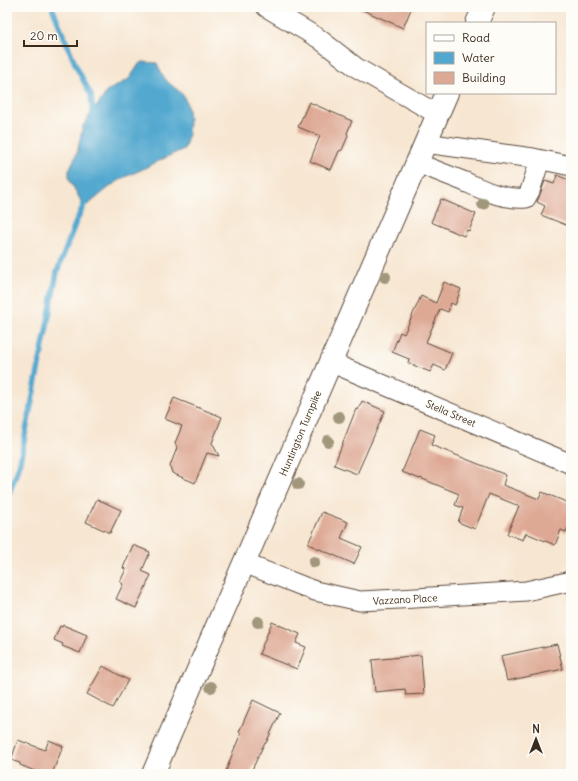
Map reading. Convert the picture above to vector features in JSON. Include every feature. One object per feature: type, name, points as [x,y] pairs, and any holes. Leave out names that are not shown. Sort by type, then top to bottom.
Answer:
[{"type":"main road","points":[[477,22],[484,7]]},
{"type":"main road","name":"Huntington Turnpike","points":[[153,774],[447,94]]},
{"type":"street","points":[[266,7],[318,38],[357,68],[437,114]]},
{"type":"street","points":[[425,143],[571,166]]},
{"type":"street","points":[[417,163],[462,180],[497,196],[516,199],[526,198],[530,191],[540,160]]},
{"type":"street","name":"Stella Street","points":[[330,362],[571,464]]},
{"type":"street","name":"Vazzano Place","points":[[244,563],[315,591],[360,601],[399,600],[526,591],[571,580]]},
{"type":"water","points":[[143,62],[157,63],[166,80],[184,97],[188,109],[189,123],[188,137],[184,149],[125,177],[112,185],[89,204],[85,205],[82,203],[69,179],[69,170],[77,153],[83,126],[107,91],[129,79],[139,64]]},
{"type":"building","points":[[356,7],[412,7],[403,28]]},
{"type":"building","points":[[309,102],[352,121],[342,150],[339,151],[331,170],[310,161],[320,136],[298,127]]},
{"type":"building","points":[[557,175],[571,181],[571,227],[541,215],[545,206],[537,202],[545,181],[554,184]]},
{"type":"building","points":[[441,199],[476,214],[469,231],[467,230],[464,236],[431,222]]},
{"type":"building","points":[[444,282],[461,289],[455,305],[451,303],[448,312],[440,309],[426,342],[452,353],[445,370],[434,365],[430,372],[408,363],[409,359],[392,352],[400,332],[404,334],[421,296],[436,303]]},
{"type":"building","points":[[174,398],[222,417],[212,443],[219,456],[207,453],[195,483],[172,473],[170,466],[177,448],[175,443],[182,426],[165,419]]},
{"type":"building","points":[[362,401],[385,411],[357,474],[334,465],[356,409],[358,410]]},
{"type":"building","points":[[420,429],[435,435],[431,445],[506,475],[503,485],[539,499],[542,492],[571,504],[571,520],[566,532],[561,530],[555,545],[526,533],[523,540],[507,534],[519,506],[489,494],[475,529],[458,522],[463,508],[455,505],[459,494],[402,472]]},
{"type":"building","points":[[97,499],[121,510],[110,533],[86,522]]},
{"type":"building","points":[[322,512],[348,522],[341,538],[362,547],[354,564],[308,544]]},
{"type":"building","points":[[133,545],[150,552],[142,571],[151,575],[136,608],[116,599],[123,584],[120,582],[126,569],[123,568]]},
{"type":"building","points":[[272,622],[300,634],[296,643],[306,647],[297,669],[259,654]]},
{"type":"building","points":[[63,625],[87,635],[80,653],[62,646],[63,644],[54,640],[60,626],[62,627]]},
{"type":"building","points":[[557,644],[563,669],[507,681],[501,656]]},
{"type":"building","points":[[421,655],[424,694],[406,695],[405,689],[375,692],[372,660]]},
{"type":"building","points":[[103,666],[128,680],[113,708],[87,694]]},
{"type":"building","points":[[253,700],[280,713],[250,774],[225,774],[241,733],[239,732]]},
{"type":"building","points":[[18,740],[45,750],[49,740],[63,746],[52,774],[42,774],[11,760]]},
{"type":"waterway","points":[[52,7],[76,66],[91,95],[93,118]]},
{"type":"waterway","points":[[7,499],[19,466],[57,272],[75,224],[87,198]]}]
